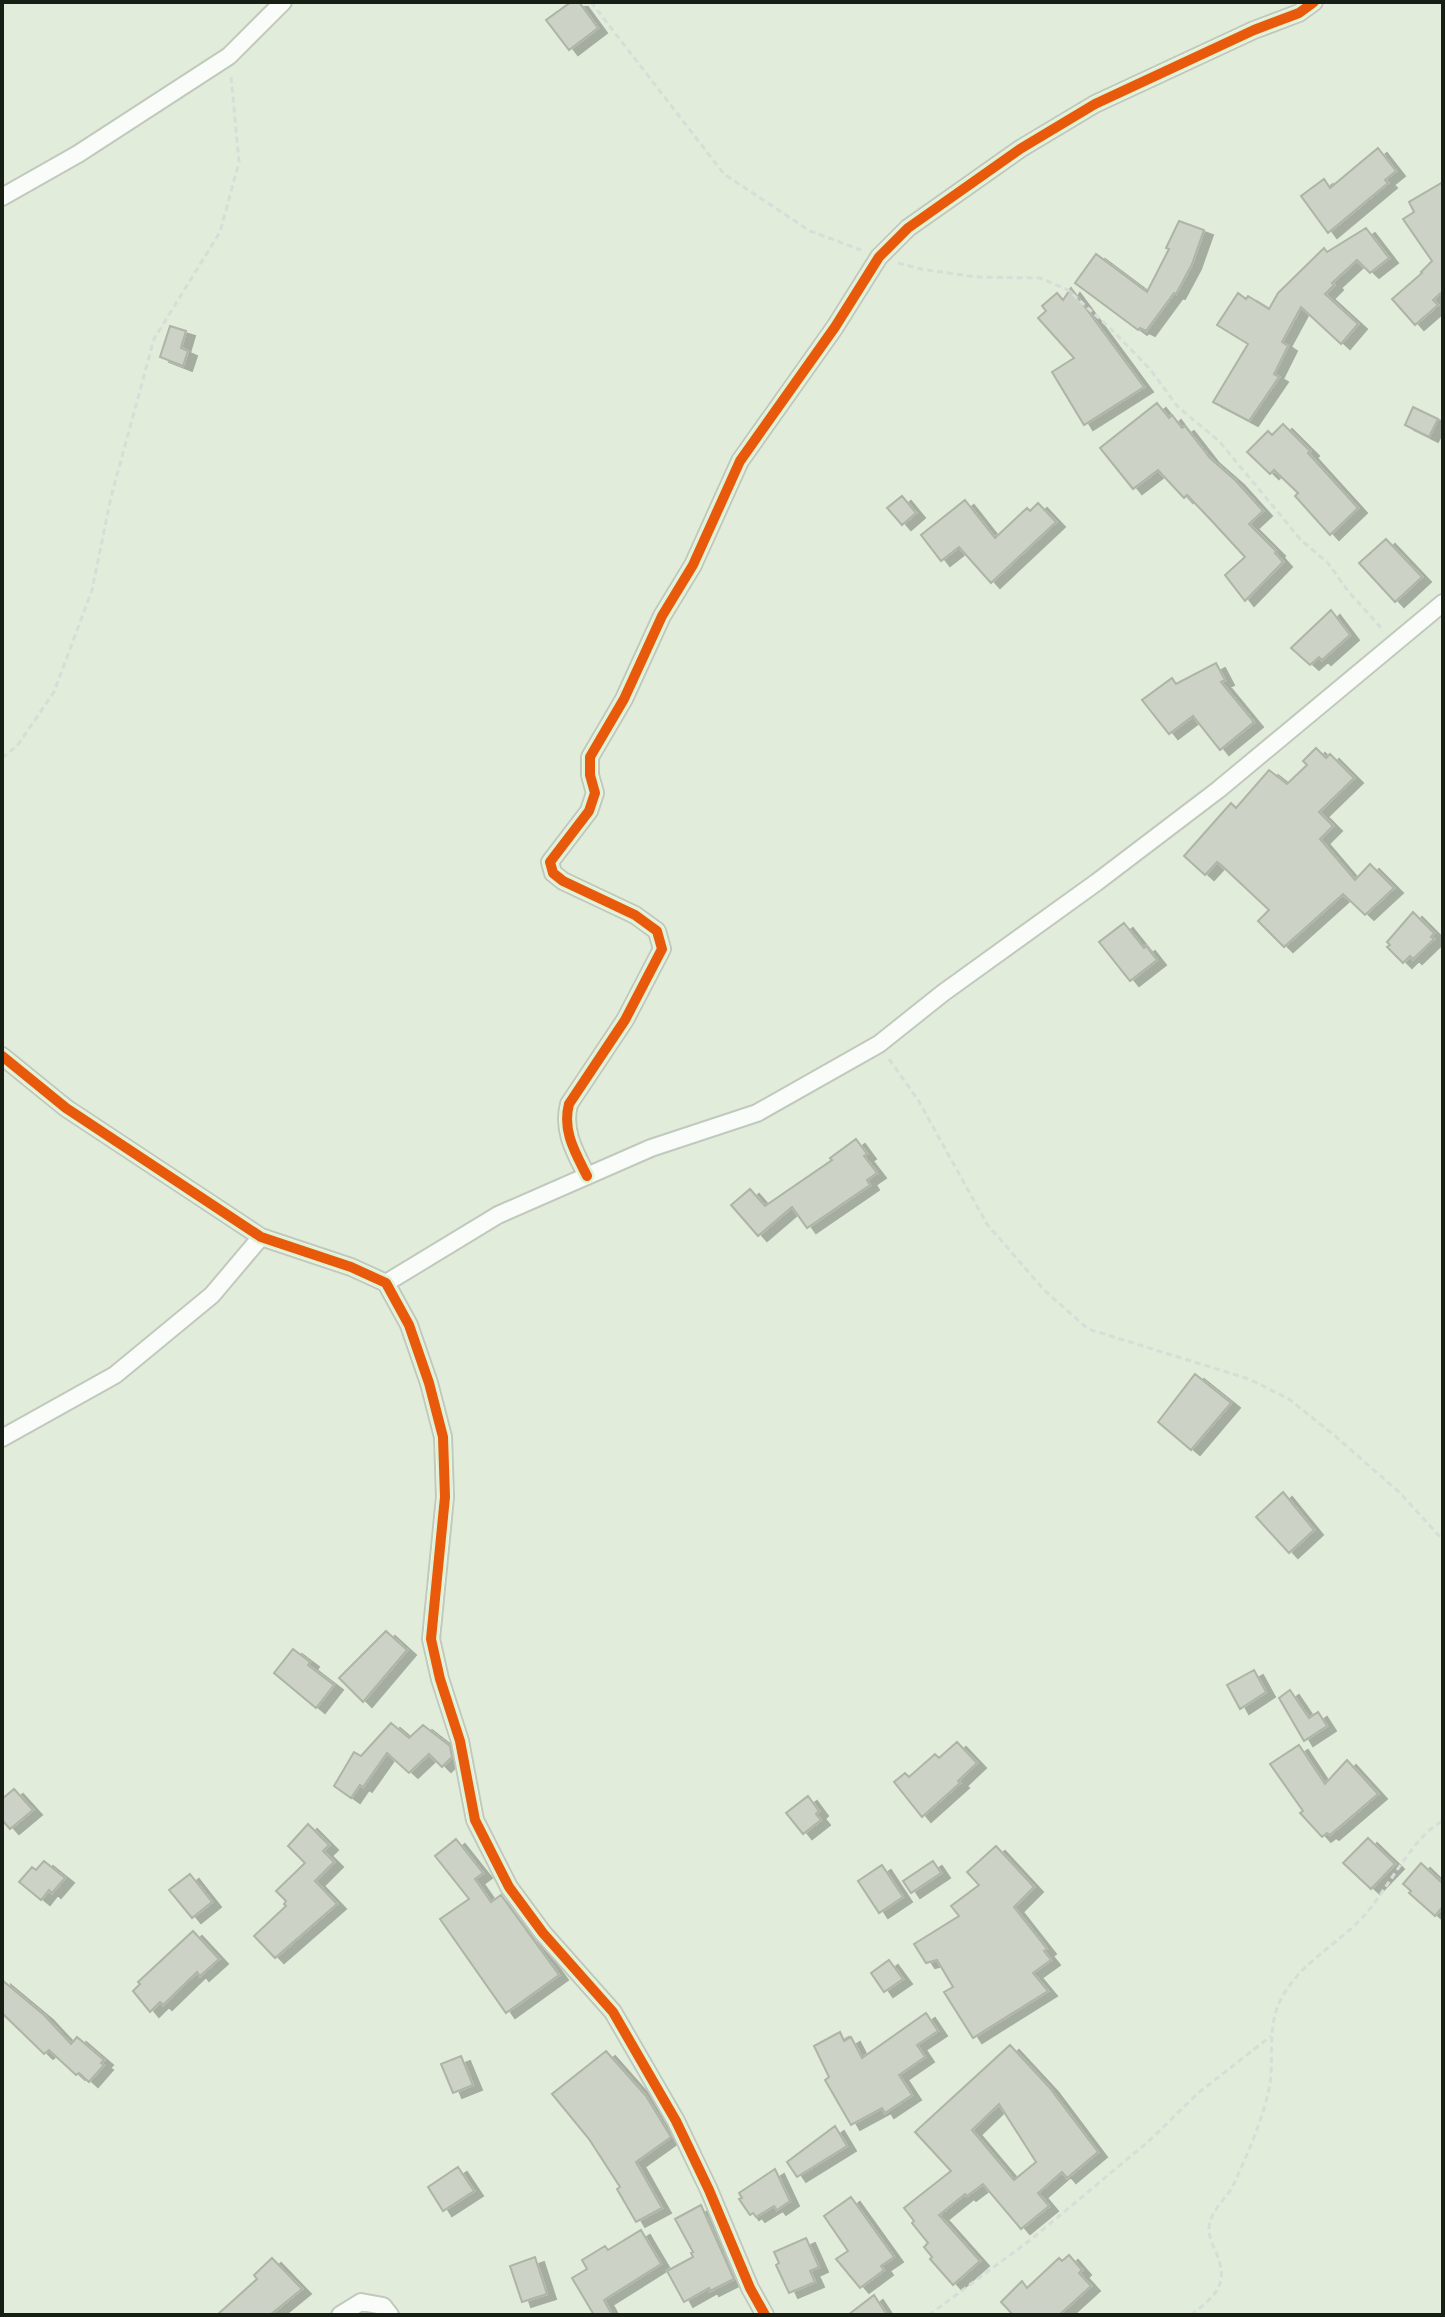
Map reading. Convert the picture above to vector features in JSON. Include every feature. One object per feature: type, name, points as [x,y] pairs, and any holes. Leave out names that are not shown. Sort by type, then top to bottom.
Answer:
[{"type":"street","points":[[2,197],[91,146],[229,56],[283,2]]},
{"type":"street","points":[[587,1176],[569,1139],[565,1120],[569,1104],[625,1020],[662,949],[657,931],[635,915],[563,881],[553,873],[550,862],[589,811],[595,793],[590,775],[590,757],[624,699],[662,616],[693,565],[740,461],[835,327],[879,257],[908,228],[1020,149],[1095,104],[1254,30],[1299,13],[1314,2]]},
{"type":"street","points":[[386,1283],[498,1215],[651,1148],[757,1113],[879,1044],[943,993],[1218,790],[1443,603]]},
{"type":"street","points":[[2,1056],[66,1108],[261,1237],[351,1267],[386,1283],[409,1325],[443,1437],[445,1497],[431,1639],[460,1741],[475,1820],[509,1887],[543,1933],[613,2012],[676,2121],[765,2315]]},
{"type":"street","points":[[2,1438],[115,1375],[212,1295],[261,1237]]},
{"type":"street","points":[[340,2315],[361,2302],[383,2306],[390,2315]]},
{"type":"path","points":[[591,2],[724,174],[810,231],[921,269],[976,277],[1040,278],[1068,290],[1140,358],[1178,407],[1219,441],[1301,540],[1328,563],[1348,591],[1395,643]]},
{"type":"path","points":[[2,758],[17,746],[54,692],[92,590],[111,497],[154,339],[220,232],[239,162],[229,56]]},
{"type":"path","points":[[879,1044],[918,1100],[987,1224],[1044,1290],[1088,1329],[1249,1379],[1289,1399],[1399,1492],[1443,1540]]},
{"type":"path","points":[[1191,2315],[1206,2304],[1221,2282],[1222,2265],[1208,2230],[1214,2211],[1231,2189],[1257,2129],[1269,2087],[1271,2036],[1278,2003],[1291,1982],[1361,1920],[1426,1834],[1443,1821]]},
{"type":"path","points":[[929,2315],[1033,2238],[1150,2140],[1197,2094],[1271,2036]]},
{"type":"building","points":[[571,2],[579,2],[598,28],[569,50],[546,20]]},
{"type":"building","points":[[1378,148],[1396,171],[1385,180],[1388,183],[1328,233],[1301,196],[1324,179],[1330,188]]},
{"type":"building","points":[[1443,182],[1443,291],[1433,300],[1438,305],[1415,325],[1392,299],[1432,261],[1403,219],[1414,212],[1409,202]]},
{"type":"building","points":[[1179,221],[1204,230],[1192,264],[1176,294],[1146,331],[1138,330],[1075,283],[1096,254],[1147,292]]},
{"type":"building","points":[[1366,228],[1389,258],[1370,273],[1357,260],[1332,283],[1334,285],[1325,294],[1358,324],[1341,344],[1301,307],[1282,342],[1288,346],[1274,374],[1279,377],[1249,421],[1213,402],[1248,344],[1217,325],[1238,293],[1269,309],[1278,293],[1324,248],[1327,252]]},
{"type":"building","points":[[1071,288],[1144,387],[1084,425],[1052,372],[1074,358],[1038,318],[1046,311],[1042,306],[1057,293],[1063,300]]},
{"type":"building","points":[[170,326],[186,331],[181,348],[188,351],[183,366],[160,357]]},
{"type":"building","points":[[1157,403],[1169,418],[1172,415],[1182,428],[1185,426],[1210,458],[1263,511],[1249,524],[1283,562],[1245,601],[1225,575],[1245,557],[1210,519],[1187,495],[1184,498],[1158,470],[1133,489],[1100,448]]},
{"type":"building","points":[[1413,407],[1438,419],[1429,437],[1405,425]]},
{"type":"building","points":[[1283,424],[1358,508],[1330,535],[1295,496],[1298,493],[1274,470],[1270,474],[1247,452],[1268,431],[1272,435]]},
{"type":"building","points":[[902,496],[916,513],[902,525],[887,508]]},
{"type":"building","points":[[965,500],[995,538],[1027,508],[1030,511],[1038,503],[1056,522],[991,583],[959,547],[941,561],[921,535]]},
{"type":"building","points":[[1386,539],[1422,577],[1395,602],[1359,563]]},
{"type":"building","points":[[1331,610],[1350,635],[1322,660],[1319,657],[1310,665],[1291,648]]},
{"type":"building","points":[[1216,663],[1225,680],[1221,682],[1254,722],[1220,750],[1193,716],[1169,734],[1142,700],[1172,678],[1176,684]]},
{"type":"building","points":[[1316,748],[1326,758],[1330,754],[1354,778],[1319,812],[1333,826],[1320,839],[1355,880],[1370,864],[1394,888],[1365,915],[1343,894],[1284,947],[1258,921],[1269,910],[1220,864],[1217,862],[1205,875],[1184,856],[1231,803],[1236,808],[1269,770],[1287,784],[1307,765],[1303,761]]},
{"type":"building","points":[[1413,912],[1434,933],[1431,937],[1434,939],[1413,959],[1410,956],[1403,963],[1387,947],[1390,945],[1387,942]]},
{"type":"building","points":[[1124,923],[1157,960],[1130,981],[1099,942]]},
{"type":"building","points":[[856,1139],[877,1173],[867,1180],[870,1185],[807,1228],[792,1207],[758,1236],[731,1205],[750,1189],[765,1206],[832,1160],[830,1158]]},
{"type":"building","points":[[1195,1374],[1231,1403],[1191,1450],[1158,1422]]},
{"type":"building","points":[[1283,1492],[1314,1530],[1289,1553],[1256,1517]]},
{"type":"building","points":[[386,1631],[407,1650],[363,1702],[339,1678]]},
{"type":"building","points":[[293,1649],[334,1685],[316,1708],[274,1673]]},
{"type":"building","points":[[1254,1670],[1266,1692],[1240,1709],[1227,1685]]},
{"type":"building","points":[[1290,1690],[1309,1718],[1318,1712],[1327,1726],[1304,1741],[1279,1698]]},
{"type":"building","points":[[391,1723],[409,1738],[423,1725],[450,1746],[452,1757],[442,1767],[429,1754],[409,1773],[387,1753],[363,1787],[360,1785],[351,1798],[334,1786],[354,1752],[361,1756]]},
{"type":"building","points":[[957,1742],[977,1763],[922,1817],[894,1782],[905,1773],[909,1777],[935,1754],[939,1758]]},
{"type":"building","points":[[1299,1745],[1325,1784],[1347,1760],[1378,1794],[1330,1835],[1327,1833],[1322,1837],[1300,1813],[1303,1811],[1270,1764]]},
{"type":"building","points":[[14,1789],[33,1810],[10,1829],[2,1820],[2,1799]]},
{"type":"building","points":[[808,1796],[819,1811],[816,1814],[821,1820],[803,1834],[786,1813]]},
{"type":"building","points":[[308,1824],[329,1845],[323,1851],[334,1862],[315,1881],[337,1904],[275,1958],[254,1936],[286,1906],[286,1901],[276,1891],[305,1863],[288,1846]]},
{"type":"building","points":[[1368,1838],[1395,1864],[1371,1889],[1343,1863]]},
{"type":"building","points":[[456,1839],[483,1873],[475,1879],[491,1902],[501,1895],[559,1975],[506,2013],[440,1919],[469,1899],[435,1856]]},
{"type":"building","points":[[996,1846],[1034,1887],[1014,1907],[1047,1949],[1044,1951],[1051,1960],[1033,1973],[1048,1991],[973,2038],[944,1992],[953,1987],[937,1960],[926,1963],[914,1944],[959,1916],[951,1906],[979,1885],[967,1872]]},
{"type":"building","points":[[44,1861],[65,1878],[41,1900],[19,1882],[32,1867],[36,1870]]},
{"type":"building","points":[[933,1861],[941,1873],[911,1893],[903,1881]]},
{"type":"building","points":[[1421,1863],[1443,1884],[1443,1906],[1435,1916],[1403,1884]]},
{"type":"building","points":[[882,1865],[903,1897],[879,1913],[858,1881]]},
{"type":"building","points":[[190,1874],[212,1902],[192,1918],[169,1890]]},
{"type":"building","points":[[193,1931],[219,1959],[200,1976],[197,1972],[163,2005],[160,2002],[150,2012],[133,1991],[140,1984],[138,1982]]},
{"type":"building","points":[[889,1960],[903,1979],[884,1992],[871,1973]]},
{"type":"building","points":[[2,1980],[44,2015],[71,2044],[77,2037],[104,2060],[101,2063],[104,2065],[89,2082],[79,2073],[76,2075],[49,2050],[44,2054],[2,2013]]},
{"type":"building","points":[[926,2013],[938,2031],[917,2045],[925,2057],[899,2075],[912,2095],[885,2113],[882,2108],[851,2125],[825,2080],[829,2077],[814,2046],[840,2032],[844,2041],[851,2037],[862,2058]]},
{"type":"building","points":[[1010,2045],[1049,2087],[1098,2152],[1067,2178],[1062,2172],[1038,2193],[1049,2206],[1021,2229],[983,2184],[939,2215],[980,2261],[953,2285],[930,2259],[932,2257],[924,2247],[928,2243],[904,2208],[951,2171],[915,2132]],"holes":[[[999,2104],[1036,2162],[1014,2180],[972,2130]]]},
{"type":"building","points":[[606,2051],[646,2096],[671,2137],[636,2162],[662,2208],[636,2222],[617,2189],[620,2187],[589,2139],[552,2094]]},
{"type":"building","points":[[461,2056],[473,2085],[453,2093],[441,2064]]},
{"type":"building","points":[[835,2126],[847,2146],[797,2177],[787,2162]]},
{"type":"building","points":[[458,2167],[474,2191],[443,2211],[428,2187]]},
{"type":"building","points":[[775,2169],[790,2201],[777,2210],[774,2206],[756,2217],[753,2213],[750,2215],[739,2199],[742,2198],[739,2193]]},
{"type":"building","points":[[851,2197],[894,2257],[881,2266],[884,2270],[860,2288],[836,2259],[848,2251],[824,2216]]},
{"type":"building","points":[[701,2205],[734,2279],[684,2302],[667,2271],[693,2257],[693,2252],[675,2219]]},
{"type":"building","points":[[641,2230],[661,2264],[604,2300],[612,2315],[594,2315],[572,2278],[587,2269],[582,2260],[605,2246],[608,2250]]},
{"type":"building","points":[[806,2238],[819,2267],[810,2271],[815,2282],[789,2293],[776,2265],[779,2263],[774,2252]]},
{"type":"building","points":[[1069,2255],[1091,2286],[1059,2315],[1013,2315],[1001,2302],[1022,2281],[1027,2288],[1059,2258],[1062,2261]]},
{"type":"building","points":[[535,2257],[547,2294],[522,2302],[510,2266]]},
{"type":"building","points":[[272,2258],[302,2289],[270,2315],[217,2315],[257,2279],[254,2275]]},
{"type":"building","points":[[874,2295],[887,2315],[848,2315]]},
{"type":"cycle path","points":[[587,1176],[568,1132],[569,1104],[625,1020],[662,949],[657,931],[635,915],[563,881],[553,873],[550,862],[589,811],[595,793],[590,775],[590,757],[624,699],[662,616],[693,565],[740,461],[835,327],[879,257],[908,228],[1020,149],[1095,104],[1254,30],[1299,13],[1314,2]]},
{"type":"cycle path","points":[[2,1056],[66,1108],[261,1237],[351,1267],[386,1283],[409,1325],[443,1437],[445,1497],[431,1639],[460,1741],[475,1820],[509,1887],[543,1933],[613,2012],[676,2121],[765,2315]]}]
